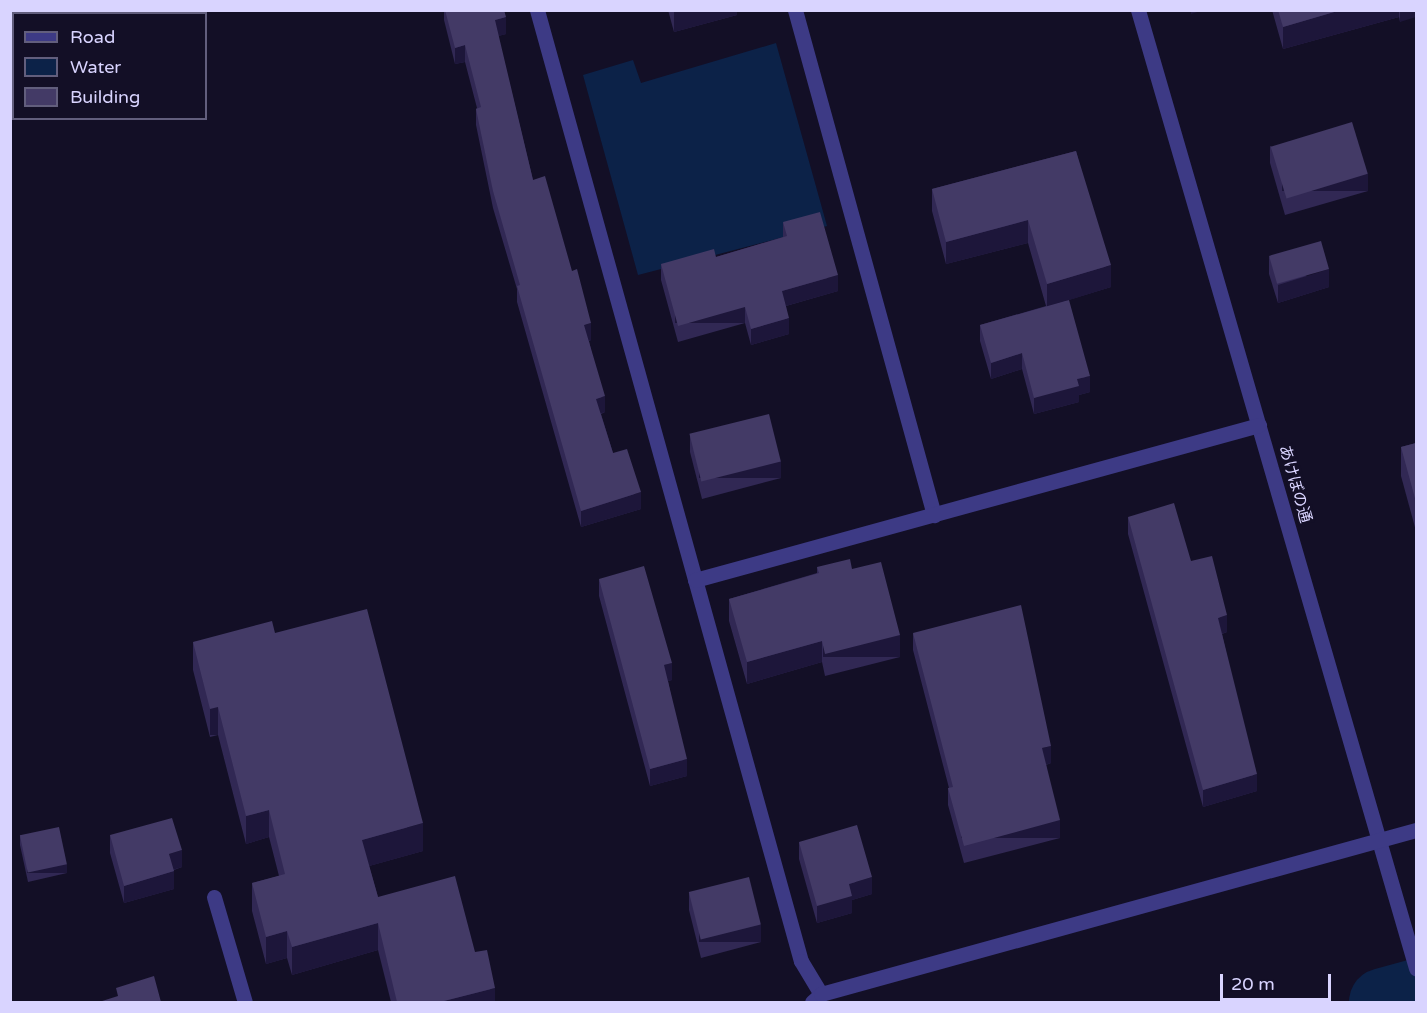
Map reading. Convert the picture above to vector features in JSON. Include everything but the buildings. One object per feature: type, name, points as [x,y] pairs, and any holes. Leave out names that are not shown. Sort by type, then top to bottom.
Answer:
[{"type":"street","points":[[537,10],[801,961],[817,998],[1416,831]]},
{"type":"street","points":[[795,10],[934,515]]},
{"type":"street","name":"あけぼの通","points":[[1138,10],[1416,968]]},
{"type":"street","points":[[695,580],[1259,425]]},
{"type":"street","points":[[214,897],[245,1002]]},
{"type":"water","points":[[776,43],[827,226],[638,275],[583,75],[633,60],[641,83]]},
{"type":"waterway","points":[[1383,1002],[1416,993]]}]
